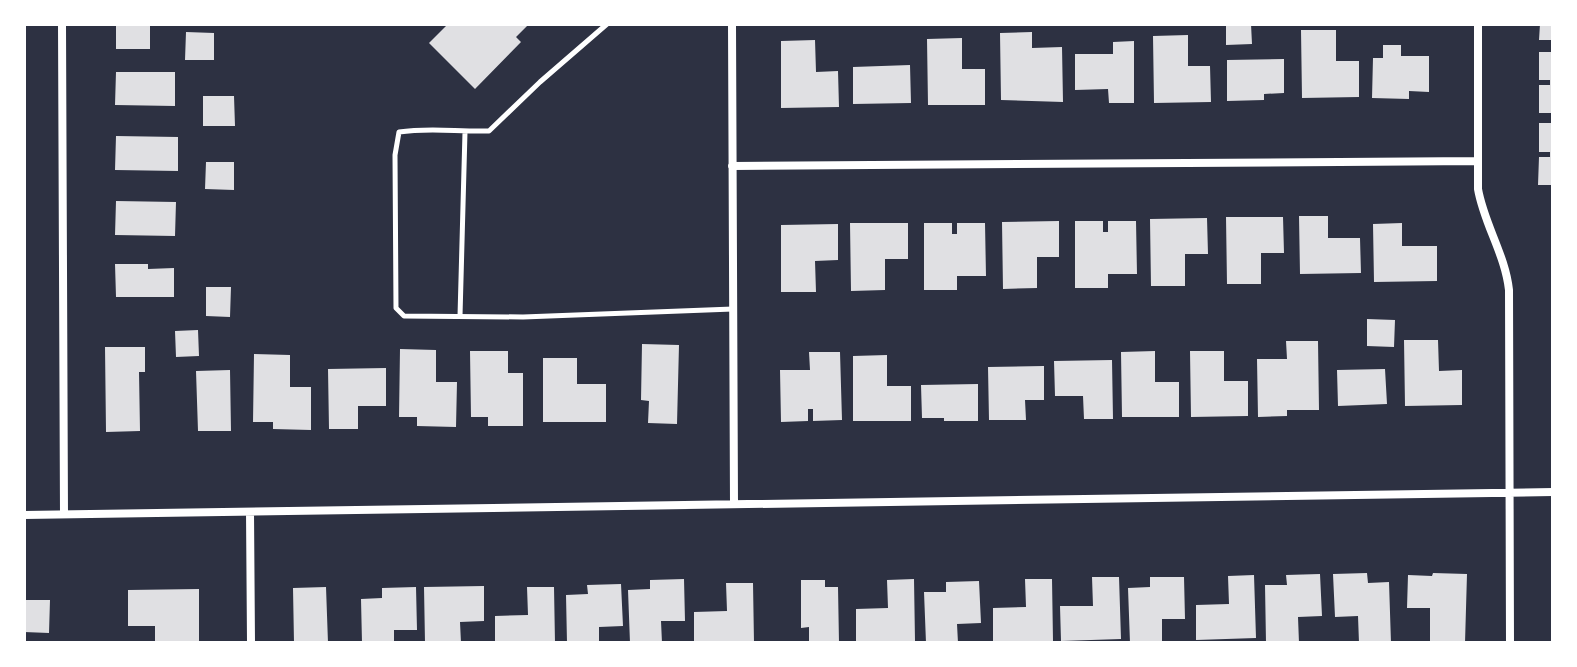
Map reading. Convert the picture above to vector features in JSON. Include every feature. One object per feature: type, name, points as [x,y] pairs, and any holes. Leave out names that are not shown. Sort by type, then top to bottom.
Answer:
[{"type":"street","points":[[62,24],[64,514]]},
{"type":"street","points":[[732,24],[734,503]]},
{"type":"street","points":[[1478,24],[1478,161],[1482,211],[1507,271],[1509,290],[1512,493],[1510,643]]},
{"type":"street","points":[[732,166],[1478,161]]},
{"type":"street","points":[[24,515],[1553,492]]},
{"type":"street","points":[[250,512],[251,643]]},
{"type":"lane","points":[[607,24],[489,131],[465,132],[427,127],[399,132],[395,155],[396,308],[404,316],[539,316],[734,309]]},
{"type":"lane","points":[[460,316],[465,132]]},
{"type":"building","points":[[116,24],[150,24],[150,49],[116,49]]},
{"type":"building","points":[[448,24],[529,24],[516,37],[521,42],[475,89],[429,43]]},
{"type":"building","points":[[1226,24],[1251,24],[1252,44],[1226,45]]},
{"type":"building","points":[[1540,24],[1553,24],[1553,40],[1539,40]]},
{"type":"building","points":[[1301,30],[1336,30],[1336,61],[1359,61],[1359,97],[1302,98]]},
{"type":"building","points":[[186,32],[214,33],[214,60],[185,60]]},
{"type":"building","points":[[1032,32],[1032,48],[1062,47],[1063,102],[1001,100],[1000,33]]},
{"type":"building","points":[[1188,35],[1188,66],[1210,66],[1211,102],[1154,103],[1153,36]]},
{"type":"building","points":[[962,38],[962,69],[985,69],[985,105],[928,105],[927,39]]},
{"type":"building","points":[[815,40],[816,72],[838,71],[839,107],[781,108],[781,41]]},
{"type":"building","points":[[1134,41],[1134,103],[1109,103],[1108,89],[1075,90],[1075,54],[1113,54],[1113,42]]},
{"type":"building","points":[[1383,45],[1401,45],[1401,56],[1429,56],[1429,92],[1409,91],[1409,99],[1372,98],[1373,58],[1383,58]]},
{"type":"building","points":[[1539,52],[1553,52],[1553,113],[1539,113],[1539,85],[1550,85],[1550,80],[1539,80]]},
{"type":"building","points":[[1284,59],[1284,93],[1264,94],[1264,100],[1227,101],[1227,60]]},
{"type":"building","points":[[910,65],[911,103],[853,104],[853,67]]},
{"type":"building","points":[[116,72],[175,72],[175,106],[115,105]]},
{"type":"building","points":[[203,96],[234,96],[235,126],[203,126]]},
{"type":"building","points":[[1539,123],[1553,123],[1553,185],[1538,185],[1539,157],[1550,157],[1550,152],[1539,152]]},
{"type":"building","points":[[116,136],[178,137],[178,171],[115,170]]},
{"type":"building","points":[[206,162],[234,162],[234,190],[205,189]]},
{"type":"building","points":[[116,201],[176,202],[175,236],[115,235]]},
{"type":"building","points":[[1299,216],[1328,216],[1328,238],[1360,238],[1361,273],[1300,274]]},
{"type":"building","points":[[1226,217],[1283,217],[1284,253],[1261,253],[1261,284],[1227,284]]},
{"type":"building","points":[[1207,218],[1208,254],[1185,254],[1185,286],[1151,286],[1150,219]]},
{"type":"building","points":[[1059,221],[1059,257],[1037,257],[1037,288],[1003,289],[1002,222]]},
{"type":"building","points":[[1075,221],[1103,221],[1103,232],[1108,232],[1108,221],[1136,221],[1137,274],[1108,274],[1108,288],[1075,288]]},
{"type":"building","points":[[850,223],[908,223],[908,259],[885,259],[885,290],[851,291]]},
{"type":"building","points":[[924,223],[952,223],[952,234],[957,234],[957,223],[985,223],[986,276],[957,276],[957,290],[924,290]]},
{"type":"building","points":[[1402,223],[1402,246],[1437,246],[1437,281],[1374,282],[1373,224]]},
{"type":"building","points":[[838,224],[838,260],[815,261],[816,292],[781,292],[781,225]]},
{"type":"building","points":[[115,264],[148,264],[148,269],[174,268],[174,297],[116,297]]},
{"type":"building","points":[[206,287],[231,287],[230,317],[206,316]]},
{"type":"building","points":[[1367,319],[1395,320],[1394,347],[1367,346]]},
{"type":"building","points":[[198,330],[199,356],[176,357],[175,331]]},
{"type":"building","points":[[1404,340],[1438,340],[1439,371],[1462,370],[1462,405],[1405,406]]},
{"type":"building","points":[[1286,341],[1318,341],[1319,410],[1287,410],[1287,416],[1258,417],[1257,359],[1287,359]]},
{"type":"building","points":[[642,344],[679,345],[677,424],[648,423],[649,401],[641,400]]},
{"type":"building","points":[[105,347],[145,347],[145,372],[139,372],[140,431],[106,432]]},
{"type":"building","points":[[400,349],[436,350],[436,382],[457,382],[456,427],[417,426],[417,417],[399,417]]},
{"type":"building","points":[[470,351],[508,351],[508,373],[523,373],[523,426],[488,426],[488,417],[471,417]]},
{"type":"building","points":[[1155,351],[1155,382],[1179,382],[1179,417],[1122,417],[1121,352]]},
{"type":"building","points":[[1190,351],[1224,351],[1224,381],[1248,381],[1248,416],[1191,417]]},
{"type":"building","points":[[809,352],[840,352],[842,420],[813,421],[813,409],[808,409],[808,421],[781,422],[780,370],[810,370]]},
{"type":"building","points":[[254,354],[290,355],[290,387],[311,387],[311,430],[273,429],[273,422],[253,422]]},
{"type":"building","points":[[887,355],[887,386],[911,386],[911,421],[853,421],[853,356]]},
{"type":"building","points":[[543,358],[577,358],[577,384],[606,384],[606,422],[543,422]]},
{"type":"building","points":[[1112,360],[1113,419],[1084,419],[1083,396],[1055,396],[1054,361]]},
{"type":"building","points":[[1044,366],[1044,400],[1025,400],[1026,420],[989,420],[988,367]]},
{"type":"building","points":[[386,368],[386,406],[358,406],[358,429],[329,429],[328,369]]},
{"type":"building","points":[[1385,369],[1387,404],[1338,406],[1337,370]]},
{"type":"building","points":[[230,370],[231,431],[198,431],[196,371]]},
{"type":"building","points":[[978,384],[978,421],[922,418],[921,385]]},
{"type":"building","points":[[1367,573],[1368,583],[1389,582],[1391,643],[1359,643],[1358,616],[1335,617],[1333,574]]},
{"type":"building","points":[[1433,573],[1467,574],[1465,643],[1430,643],[1430,608],[1407,608],[1408,575],[1432,576]]},
{"type":"building","points":[[1320,574],[1322,616],[1298,617],[1299,643],[1266,643],[1265,585],[1287,585],[1286,575]]},
{"type":"building","points":[[1254,575],[1256,638],[1196,640],[1196,605],[1229,604],[1228,576]]},
{"type":"building","points":[[1092,577],[1119,577],[1121,639],[1061,641],[1060,606],[1093,606]]},
{"type":"building","points":[[1150,577],[1184,577],[1185,619],[1162,619],[1162,643],[1130,643],[1128,588],[1150,587]]},
{"type":"building","points":[[684,579],[685,621],[661,621],[662,643],[630,643],[628,590],[650,589],[650,580]]},
{"type":"building","points":[[914,579],[915,641],[856,642],[856,609],[888,608],[887,580]]},
{"type":"building","points":[[1025,579],[1052,579],[1053,641],[993,642],[993,608],[1026,607]]},
{"type":"building","points":[[801,580],[825,580],[825,587],[838,587],[839,643],[809,643],[809,627],[801,628]]},
{"type":"building","points":[[979,581],[981,623],[957,624],[958,643],[926,643],[924,592],[946,592],[946,582]]},
{"type":"building","points":[[726,583],[753,583],[754,643],[694,643],[694,612],[727,611]]},
{"type":"building","points":[[621,584],[623,626],[599,627],[599,643],[567,643],[566,595],[588,594],[587,585]]},
{"type":"building","points":[[484,586],[484,621],[460,622],[461,643],[425,643],[424,587]]},
{"type":"building","points":[[326,587],[328,643],[294,643],[293,588]]},
{"type":"building","points":[[416,587],[417,630],[394,630],[394,643],[362,643],[361,599],[382,598],[382,588]]},
{"type":"building","points":[[527,587],[554,587],[555,643],[495,643],[495,616],[528,615]]},
{"type":"building","points":[[199,589],[199,643],[155,643],[155,626],[128,626],[128,590]]},
{"type":"building","points":[[24,600],[50,600],[49,633],[24,632]]}]
